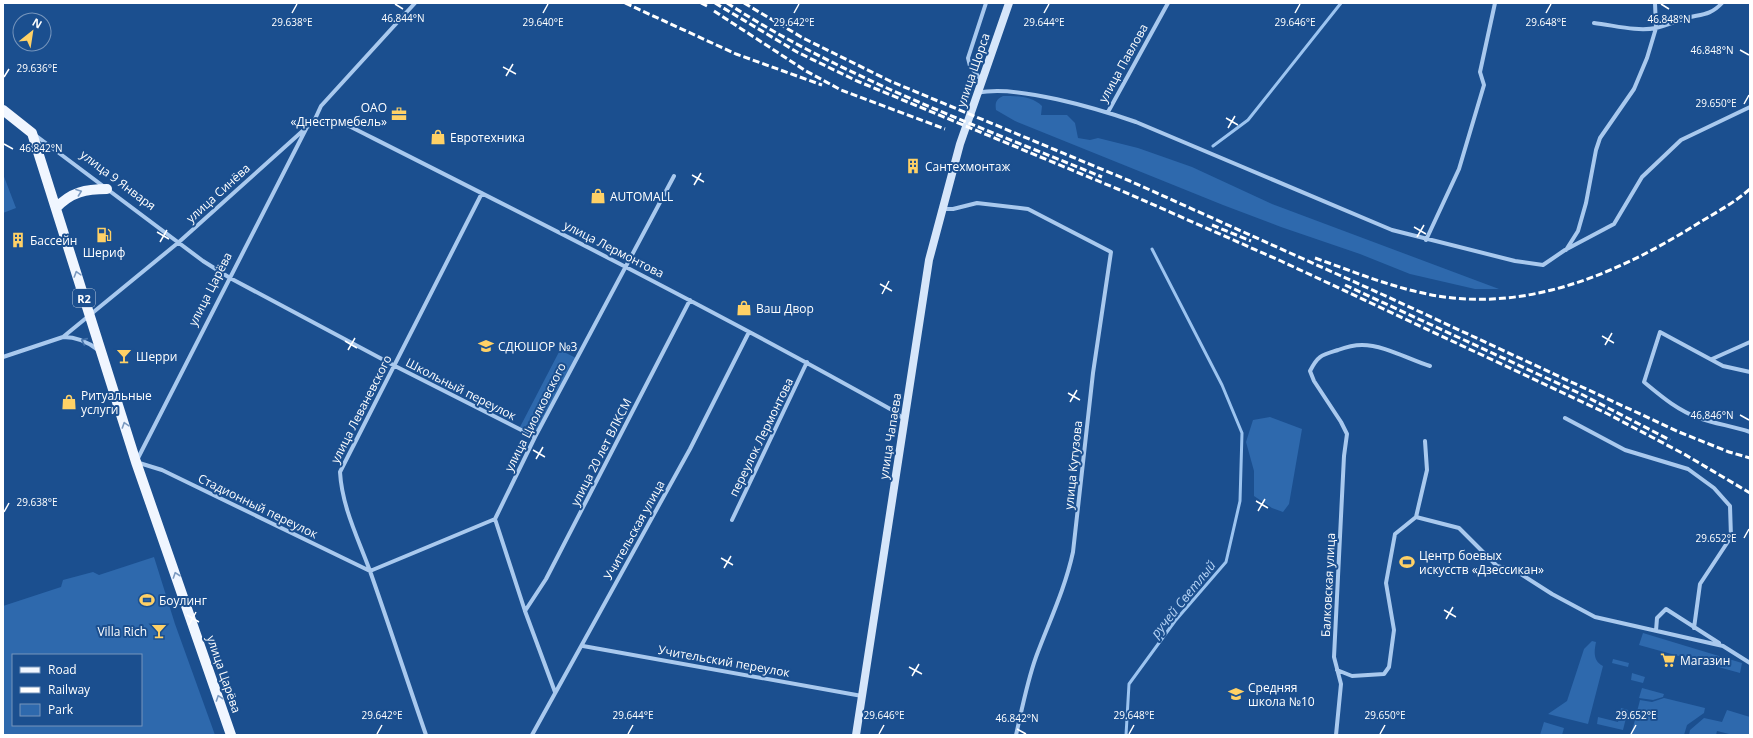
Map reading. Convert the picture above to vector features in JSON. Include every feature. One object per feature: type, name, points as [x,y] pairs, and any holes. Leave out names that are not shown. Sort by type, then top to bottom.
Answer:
[{"type":"main road","name":"улица 9 Января","points":[[3,110],[32,133]]},
{"type":"main road","name":"улица Царёва","points":[[32,133],[136,462],[232,735]]},
{"type":"main road","points":[[56,208],[63,201],[78,191],[90,188],[107,189]]},
{"type":"street","name":"улица Синёва","points":[[3,357],[63,337],[179,242],[307,127],[315,118],[321,106],[415,3]]},
{"type":"street","points":[[982,81],[970,66],[968,58],[986,3]]},
{"type":"street","name":"улица Щорса","points":[[960,144],[1009,3]]},
{"type":"street","name":"улица Павлова","points":[[1108,112],[1168,3]]},
{"type":"street","points":[[1426,240],[1459,169],[1484,85],[1480,72],[1495,3]]},
{"type":"street","points":[[1565,250],[1578,231],[1586,203],[1596,150],[1600,138],[1634,89],[1656,28],[1655,3]]},
{"type":"street","points":[[1594,23],[1640,29],[1656,28],[1686,18],[1707,14],[1715,10],[1722,3]]},
{"type":"street","points":[[978,94],[987,91],[1007,91],[1049,98],[1108,112],[1136,122],[1392,230],[1426,240],[1515,261],[1544,266],[1565,250],[1614,224],[1642,177],[1681,140],[1750,107]]},
{"type":"street","name":"улица Лермонтова","points":[[307,127],[322,121],[338,121],[690,300],[807,362],[892,410],[904,420]]},
{"type":"street","name":"улица Царёва","points":[[136,462],[307,127]]},
{"type":"street","name":"улица 9 Января","points":[[32,133],[203,261],[230,278]]},
{"type":"street","name":"улица Чапаева","points":[[856,735],[929,260],[941,209],[960,144]]},
{"type":"street","name":"улица Циолковского","points":[[496,519],[535,437],[674,176]]},
{"type":"street","name":"улица Леваневского","points":[[426,735],[370,571],[346,510],[341,490],[340,472],[482,193]]},
{"type":"street","name":"улица Кутузова","points":[[941,209],[953,209],[977,203],[1028,209],[1111,252],[1093,373],[1073,552],[1068,577],[1036,658],[1016,735]]},
{"type":"street","name":"Школьный переулок","points":[[230,278],[395,366],[535,437]]},
{"type":"street","name":"улица 20 лет ВЛКСМ","points":[[525,611],[546,579],[690,300]]},
{"type":"street","name":"Учительская улица","points":[[532,735],[690,449],[749,332]]},
{"type":"street","points":[[1750,372],[1724,366],[1660,332],[1644,382],[1661,397],[1691,415],[1750,432]]},
{"type":"street","points":[[63,337],[74,337],[84,340],[102,353]]},
{"type":"street","points":[[1712,359],[1750,342]]},
{"type":"street","name":"Балковская улица","points":[[1336,735],[1341,684],[1334,649],[1344,456],[1347,434],[1310,371],[1316,359],[1323,354],[1351,346],[1362,345],[1385,350],[1430,366]]},
{"type":"street","name":"переулок Лермонтова","points":[[732,520],[807,362]]},
{"type":"street","points":[[1565,418],[1626,450],[1688,469],[1714,488],[1730,506],[1731,537],[1700,584],[1694,628]]},
{"type":"street","points":[[1337,670],[1352,676],[1384,674],[1389,667],[1394,630],[1386,583],[1395,534],[1416,517],[1427,470],[1425,441]]},
{"type":"street","name":"Стадионный переулок","points":[[136,462],[162,470],[370,571]]},
{"type":"street","points":[[1416,517],[1459,528],[1497,566],[1516,571],[1552,594],[1595,617],[1722,646]]},
{"type":"street","points":[[370,571],[496,519],[525,611],[555,692]]},
{"type":"street","points":[[1656,631],[1657,618],[1666,609],[1750,663]]},
{"type":"street","name":"Учительский переулок","points":[[582,646],[863,696]]},
{"type":"green space","points":[[1003,96],[1029,98],[1034,100],[1042,106],[1041,115],[1067,115],[1075,123],[1078,138],[1090,140],[1098,138],[1138,148],[1192,167],[1272,204],[1499,289],[1475,289],[1410,274],[1360,254],[1223,205],[1015,121],[996,110],[996,102]]},
{"type":"green space","points":[[3,174],[16,208],[3,213]]},
{"type":"green space","points":[[560,350],[576,358],[537,435],[520,427]]},
{"type":"green space","points":[[1270,417],[1302,429],[1289,504],[1283,512],[1272,508],[1254,496],[1254,471],[1246,442],[1253,420]]},
{"type":"green space","points":[[154,557],[175,624],[215,735],[3,735],[3,606],[61,587],[63,580],[93,572],[99,575]]},
{"type":"green space","points":[[1643,633],[1742,663],[1740,673],[1639,645]]},
{"type":"green space","points":[[1592,641],[1596,642],[1595,653],[1597,662],[1603,666],[1588,724],[1548,714],[1567,701],[1584,649]]},
{"type":"green space","points":[[1613,659],[1629,663],[1628,667],[1612,663]]},
{"type":"green space","points":[[1632,673],[1645,677],[1643,683],[1631,680]]},
{"type":"green space","points":[[1642,688],[1664,694],[1663,697],[1653,700],[1639,698]]},
{"type":"green space","points":[[1664,698],[1705,708],[1704,713],[1687,725],[1684,735],[1631,735],[1640,700],[1652,702]]},
{"type":"green space","points":[[1621,708],[1628,710],[1623,730],[1597,724],[1598,717],[1618,722]]},
{"type":"green space","points":[[1727,710],[1750,717],[1750,735],[1733,735],[1717,731],[1716,735],[1689,735],[1690,730],[1704,718],[1722,722]]},
{"type":"green space","points":[[1544,722],[1564,728],[1562,735],[1540,735]]},
{"type":"waterway","name":"ручей Светлый","points":[[1213,146],[1248,120],[1341,3]]},
{"type":"waterway","name":"ручей Светлый","points":[[1126,735],[1129,684],[1175,621],[1226,562],[1240,501],[1242,433],[1222,385],[1152,249]]},
{"type":"railway","points":[[625,3],[736,54],[822,85]]},
{"type":"railway","points":[[701,3],[707,6]]},
{"type":"railway","points":[[715,3],[797,52],[857,81],[1120,190],[1281,261],[1606,413],[1684,454],[1750,493]]},
{"type":"railway","points":[[727,3],[771,30],[863,77],[958,119],[1102,177]]},
{"type":"railway","points":[[744,3],[803,38],[890,81],[1130,181],[1388,297],[1679,432],[1729,452],[1750,458]]},
{"type":"railway","points":[[714,11],[806,71],[841,90],[945,129]]},
{"type":"railway","points":[[1315,258],[1383,282],[1435,296],[1486,299],[1518,297],[1550,290],[1611,270],[1641,256],[1724,208],[1750,189]]},
{"type":"railway","points":[[1212,225],[1251,241]]},
{"type":"railway","points":[[1345,285],[1581,394],[1670,440]]},
{"type":"place","name":"ОАО «Днестрмебель»","points":[[399,114]]},
{"type":"place","name":"Евротехника","points":[[438,137]]},
{"type":"place","name":"Сантехмонтаж","points":[[913,166]]},
{"type":"place","name":"AUTOMALL","points":[[598,196]]},
{"type":"place","name":"Шериф","points":[[104,235]]},
{"type":"place","name":"Бассейн","points":[[18,240]]},
{"type":"place","name":"Ваш Двор","points":[[744,308]]},
{"type":"place","name":"СДЮШОР №3","points":[[486,346]]},
{"type":"place","name":"Шерри","points":[[124,356]]},
{"type":"place","name":"Ритуальные услуги","points":[[69,402]]},
{"type":"place","name":"Центр боевых искусств «Дзессикан»","points":[[1407,562]]},
{"type":"place","name":"Боулинг","points":[[147,600]]},
{"type":"place","name":"Villa Rich","points":[[159,631]]},
{"type":"place","name":"Магазин","points":[[1668,660]]},
{"type":"place","name":"Средняя школа №10","points":[[1236,694]]}]
